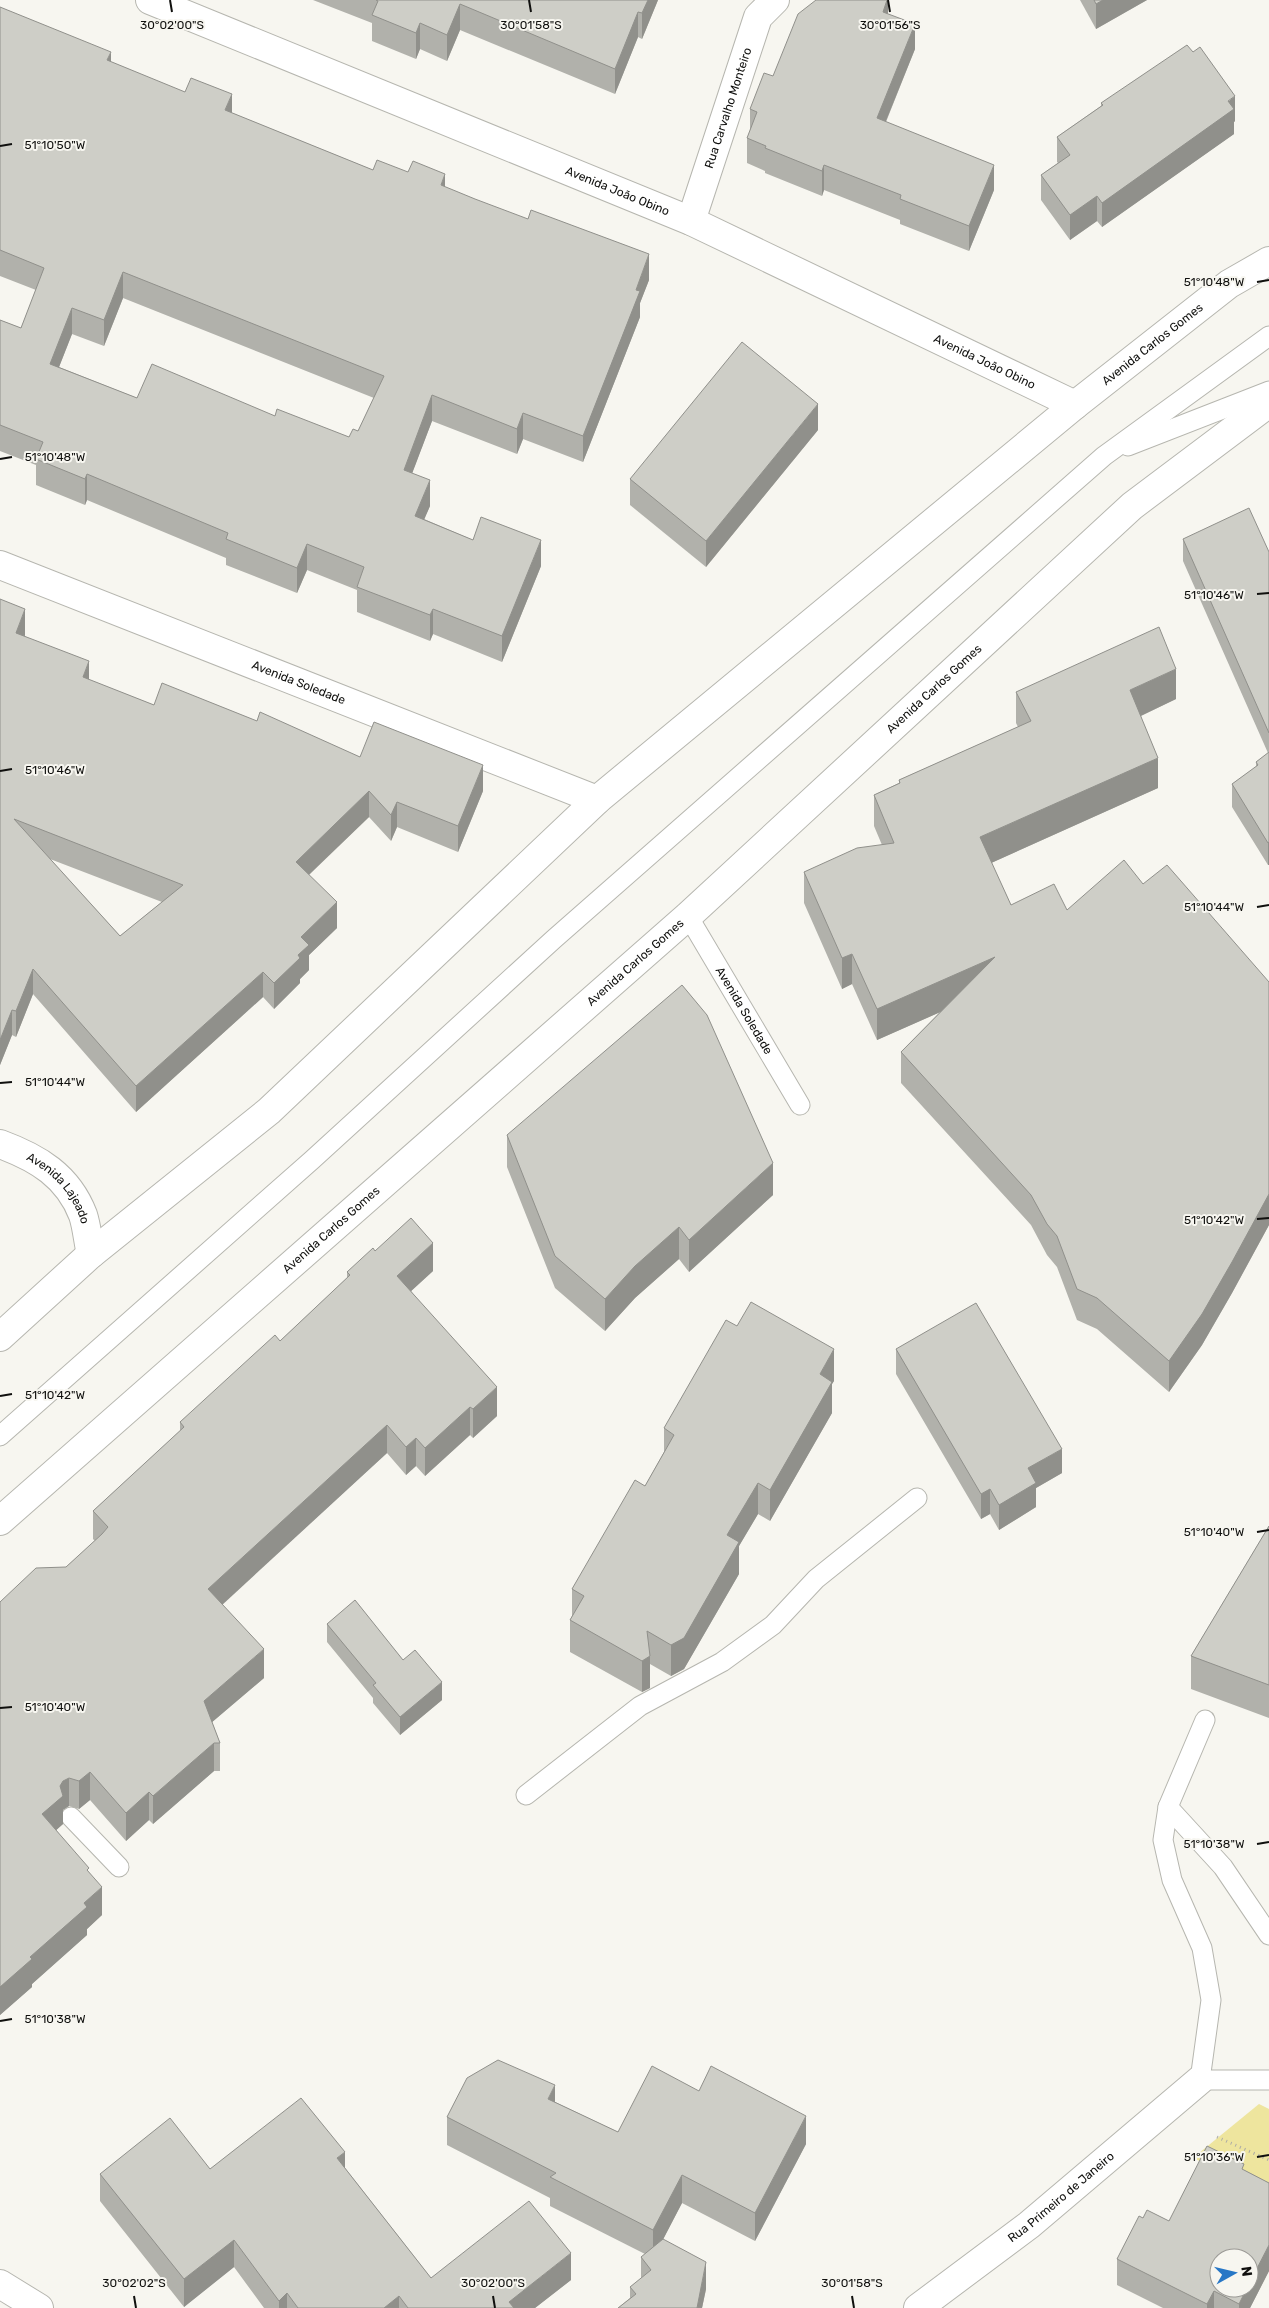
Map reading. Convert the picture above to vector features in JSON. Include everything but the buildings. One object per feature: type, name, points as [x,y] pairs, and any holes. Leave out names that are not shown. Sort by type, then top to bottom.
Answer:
[{"type":"main road","name":"Avenida João Obino","points":[[150,0],[691,221],[1076,405]]},
{"type":"main road","name":"Rua Carvalho Monteiro","points":[[691,221],[758,17],[775,0]]},
{"type":"main road","name":"Avenida Carlos Gomes","points":[[0,1337],[91,1254],[269,1111],[597,800],[1076,405],[1229,284],[1269,262]]},
{"type":"main road","name":"Avenida Carlos Gomes","points":[[0,1521],[688,916],[1132,506],[1269,402]]},
{"type":"main road","name":"Avenida Soledade","points":[[0,565],[597,800]]},
{"type":"main road","name":"Avenida Lajeado","points":[[0,1144],[28,1154],[65,1182],[83,1216],[91,1254]]},
{"type":"main road","name":"Rua Primeiro de Janeiro","points":[[918,2308],[1029,2225],[1200,2080]]},
{"type":"main road","points":[[0,2284],[39,2308]]},
{"type":"lane","points":[[0,1436],[312,1160],[554,939],[1104,456],[1269,336]]},
{"type":"lane","points":[[1104,456],[1269,391]]},
{"type":"lane","name":"Avenida Soledade","points":[[688,916],[800,1105]]},
{"type":"lane","points":[[526,1795],[640,1706],[722,1662],[773,1625],[816,1579],[918,1498]]},
{"type":"lane","points":[[1205,1720],[1168,1807],[1163,1840],[1172,1880],[1202,1948],[1211,2000],[1200,2080],[1269,2080]]},
{"type":"lane","points":[[1168,1807],[1224,1868],[1269,1935]]},
{"type":"lane","points":[[71,1817],[119,1868]]},
{"type":"path","points":[[1217,2136],[1269,2160]]},
{"type":"shaded area","points":[[1259,2104],[1269,2109],[1269,2193],[1193,2158]]}]
